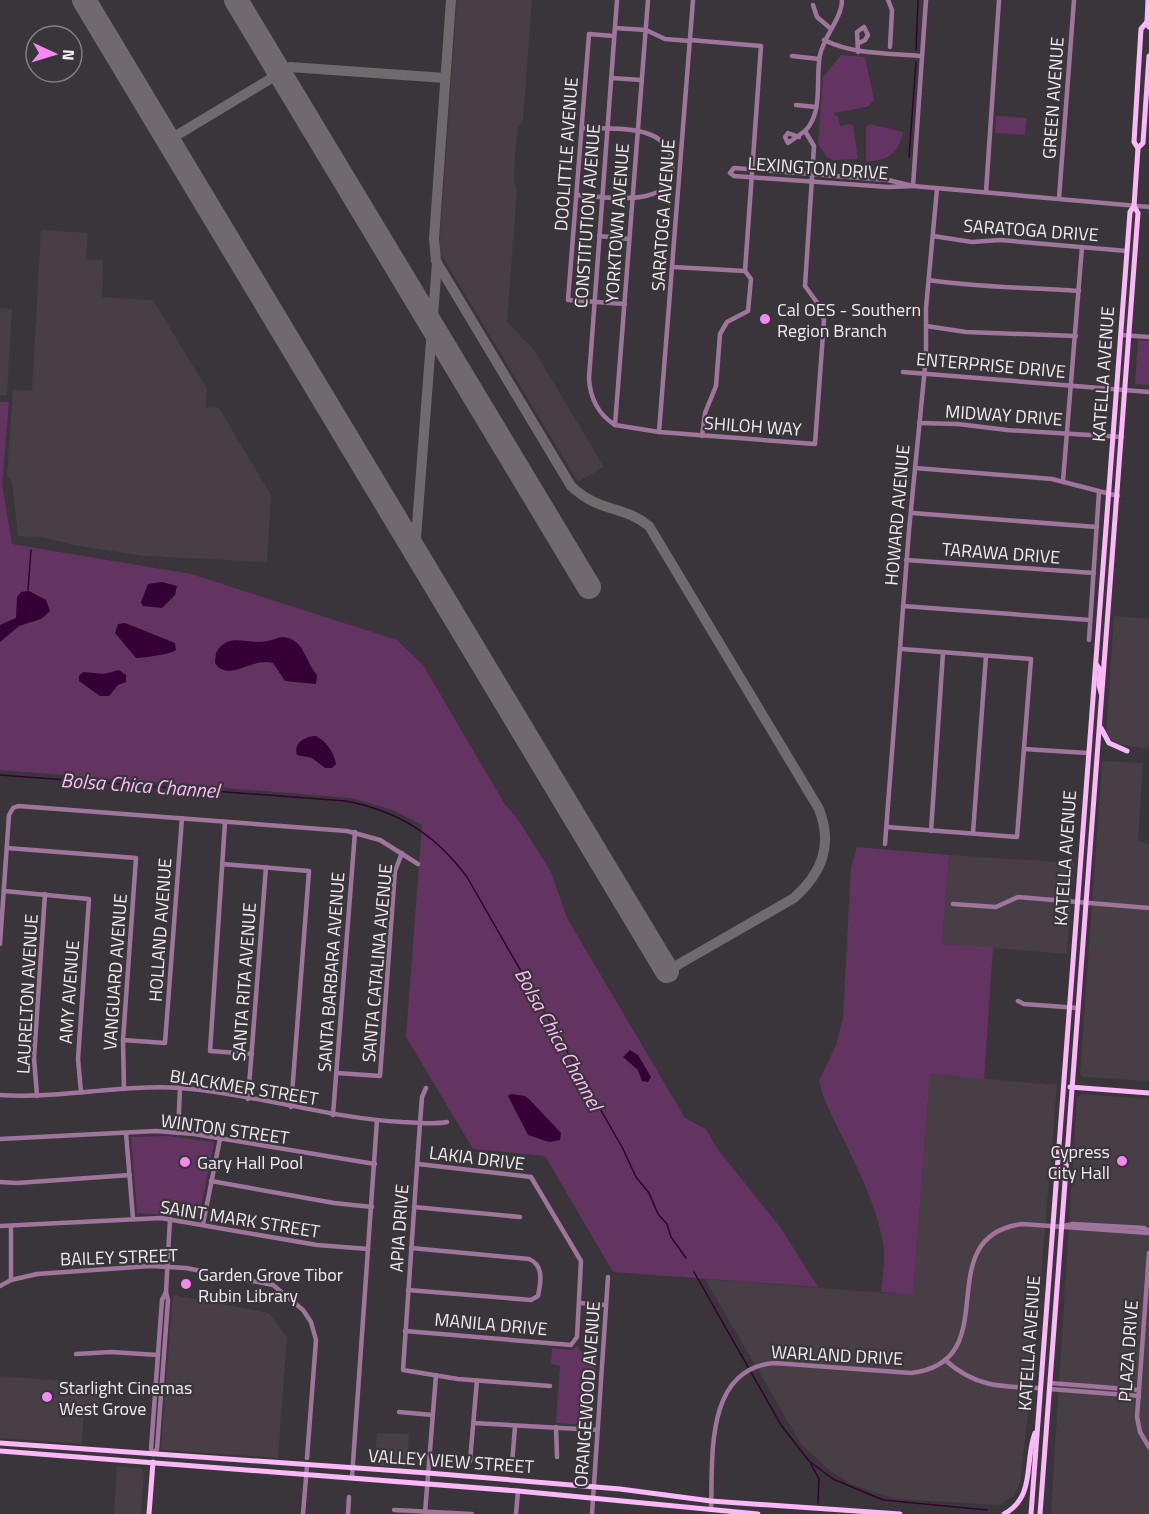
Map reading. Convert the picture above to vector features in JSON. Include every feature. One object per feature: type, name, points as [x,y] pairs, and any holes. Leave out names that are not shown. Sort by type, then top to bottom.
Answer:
[{"type":"main road","name":"KATELLA AVENUE","points":[[1031,1514],[1087,753],[1096,664],[1130,212],[1134,206],[1138,148],[1134,142],[1140,40],[1141,29],[1148,24],[1148,0]]},
{"type":"main road","name":"KATELLA AVENUE","points":[[1138,148],[1143,143],[1149,56]]},
{"type":"main road","name":"KATELLA AVENUE","points":[[1040,1514],[1118,496],[1138,213],[1134,206]]},
{"type":"main road","points":[[1096,664],[1100,670],[1099,685],[1102,698]]},
{"type":"main road","points":[[1100,724],[1109,743],[1127,751]]},
{"type":"main road","points":[[1063,1086],[1149,1093]]},
{"type":"main road","points":[[1041,1378],[1050,1386]]},
{"type":"main road","points":[[1040,1388],[1049,1402]]},
{"type":"main road","points":[[1004,1514],[1015,1507],[1025,1493],[1032,1440],[1037,1426]]},
{"type":"main road","name":"VALLEY VIEW STREET","points":[[0,1443],[428,1473],[594,1487],[711,1501],[900,1514]]},
{"type":"main road","points":[[35,1446],[35,1454]]},
{"type":"main road","name":"VALLEY VIEW STREET","points":[[0,1451],[593,1497],[758,1514]]},
{"type":"main road","points":[[149,1514],[153,1454]]},
{"type":"main road","points":[[234,1468],[238,1460]]},
{"type":"main road","points":[[234,1468],[247,1461]]},
{"type":"street","name":"CONSTITUTION AVENUE","points":[[615,425],[598,410],[590,391],[594,302],[617,0]]},
{"type":"street","name":"YORKTOWN AVENUE","points":[[615,425],[648,0]]},
{"type":"street","name":"SARATOGA AVENUE","points":[[659,432],[693,0]]},
{"type":"street","points":[[799,136],[811,125],[816,107],[819,59],[824,40],[840,14],[842,0]]},
{"type":"street","points":[[888,0],[892,10],[890,47]]},
{"type":"street","points":[[913,186],[926,0]]},
{"type":"street","points":[[986,192],[999,0]]},
{"type":"street","name":"GREEN AVENUE","points":[[1059,198],[1074,0]]},
{"type":"street","points":[[813,5],[817,16],[830,28]]},
{"type":"street","points":[[615,28],[646,30],[665,39],[761,46],[745,271],[751,279],[748,311],[727,322],[720,334],[716,386],[705,412],[702,436]]},
{"type":"street","name":"DOOLITTLE AVENUE","points":[[594,302],[568,300],[589,34],[614,36]]},
{"type":"street","points":[[824,40],[840,48],[858,52],[922,56]]},
{"type":"street","points":[[858,52],[859,43]]},
{"type":"street","points":[[792,56],[819,59]]},
{"type":"street","points":[[611,78],[642,80]]},
{"type":"street","points":[[796,105],[816,107]]},
{"type":"street","points":[[577,195],[634,198],[649,196],[660,191],[667,181],[671,168],[670,156],[663,142],[638,131],[582,128]]},
{"type":"street","name":"SHILOH WAY","points":[[615,425],[659,432],[815,444],[824,320],[820,308],[805,286],[814,146],[805,131]]},
{"type":"street","points":[[671,168],[680,169]]},
{"type":"street","name":"LEXINGTON DRIVE","points":[[913,186],[888,187],[734,176],[730,170],[888,180],[937,189],[1149,207]]},
{"type":"street","name":"HOWARD AVENUE","points":[[885,844],[937,189]]},
{"type":"street","points":[[599,236],[629,238]]},
{"type":"street","name":"SARATOGA DRIVE","points":[[933,236],[972,242],[1000,240],[1127,251]]},
{"type":"street","points":[[1063,481],[1069,433],[1082,247]]},
{"type":"street","points":[[673,267],[745,271]]},
{"type":"street","points":[[929,280],[971,286],[1011,286],[1079,291]]},
{"type":"street","points":[[594,302],[625,304]]},
{"type":"street","points":[[926,326],[966,332],[1076,336]]},
{"type":"street","points":[[1121,335],[1149,337]]},
{"type":"street","name":"ENTERPRISE DRIVE","points":[[903,372],[1149,392]]},
{"type":"street","name":"MIDWAY DRIVE","points":[[919,423],[1122,437]]},
{"type":"street","points":[[915,468],[1063,481],[1118,496]]},
{"type":"street","points":[[1089,640],[1099,492]]},
{"type":"street","points":[[912,513],[1097,527]]},
{"type":"street","name":"TARAWA DRIVE","points":[[906,560],[1094,573]]},
{"type":"street","points":[[903,606],[1090,620]]},
{"type":"street","points":[[887,827],[1017,837],[1031,658],[902,650]]},
{"type":"street","points":[[931,831],[943,653]]},
{"type":"street","points":[[973,833],[986,656]]},
{"type":"street","points":[[1024,749],[1087,753]]},
{"type":"street","points":[[0,944],[9,815],[13,808],[18,806],[355,832],[380,840],[417,864]]},
{"type":"street","name":"HOLLAND AVENUE","points":[[123,1040],[165,1043],[182,818]]},
{"type":"street","points":[[225,822],[210,1051],[252,1054]]},
{"type":"street","name":"SANTA BARBARA AVENUE","points":[[333,1115],[355,832]]},
{"type":"street","name":"VANGUARD AVENUE","points":[[7,848],[136,858],[123,1040],[124,1089]]},
{"type":"street","name":"SANTA CATALINA AVENUE","points":[[337,1073],[380,1076],[395,871],[402,853]]},
{"type":"street","points":[[222,864],[309,871],[291,1107]]},
{"type":"street","name":"SANTA RITA AVENUE","points":[[248,1099],[266,867]]},
{"type":"street","points":[[4,891],[45,894]]},
{"type":"street","name":"AMY AVENUE","points":[[45,894],[89,899],[78,1059],[81,1092]]},
{"type":"street","name":"LAURELTON AVENUE","points":[[37,1096],[34,1058],[45,894]]},
{"type":"street","points":[[953,904],[996,907],[1018,897],[1149,908]]},
{"type":"street","points":[[1018,1001],[1024,1004],[1078,1008]]},
{"type":"street","points":[[178,1133],[180,1088]]},
{"type":"street","name":"BLACKMER STREET","points":[[0,1095],[37,1096],[124,1089],[180,1088],[333,1115],[420,1123],[447,1122]]},
{"type":"street","name":"APIA DRIVE","points":[[426,1088],[420,1123],[403,1370],[436,1375]]},
{"type":"street","points":[[352,1478],[377,1120]]},
{"type":"street","points":[[126,1133],[133,1218]]},
{"type":"street","name":"WINTON STREET","points":[[0,1139],[178,1133],[375,1164]]},
{"type":"street","points":[[203,1224],[220,1139]]},
{"type":"street","name":"LAKIA DRIVE","points":[[417,1164],[531,1177],[581,1261],[577,1336],[573,1344]]},
{"type":"street","points":[[0,1182],[17,1183],[130,1175]]},
{"type":"street","points":[[212,1181],[334,1203],[372,1207]]},
{"type":"street","points":[[414,1207],[520,1217]]},
{"type":"street","name":"SAINT MARK STREET","points":[[0,1226],[133,1218],[170,1219],[317,1245],[368,1249]]},
{"type":"street","points":[[153,1454],[157,1449],[161,1355],[168,1300],[166,1292],[170,1219]]},
{"type":"street","points":[[1040,1388],[979,1383],[958,1372],[945,1360],[963,1335],[972,1261],[988,1238],[1008,1226],[1053,1225],[1092,1231],[1149,1232]]},
{"type":"street","points":[[10,1227],[11,1280]]},
{"type":"street","points":[[408,1290],[508,1299],[536,1298],[540,1271],[533,1260],[411,1248]]},
{"type":"street","name":"PLAZA DRIVE","points":[[1149,1253],[1138,1424],[1149,1447]]},
{"type":"street","name":"BAILEY STREET","points":[[0,1286],[11,1280],[37,1274],[167,1266],[273,1285],[303,1310],[311,1322],[316,1340],[307,1458]]},
{"type":"street","name":"ORANGEWOOD AVENUE","points":[[592,1514],[608,1277]]},
{"type":"street","points":[[580,1303],[606,1305]]},
{"type":"street","name":"MANILA DRIVE","points":[[405,1331],[573,1344]]},
{"type":"street","points":[[76,1354],[111,1352],[161,1355]]},
{"type":"street","name":"WARLAND DRIVE","points":[[711,1510],[717,1412],[726,1392],[752,1368],[774,1363],[911,1373],[926,1370],[945,1360]]},
{"type":"street","points":[[425,1514],[436,1375],[550,1386]]},
{"type":"street","points":[[470,1461],[477,1380]]},
{"type":"street","points":[[1050,1386],[1139,1393]]},
{"type":"street","points":[[399,1412],[433,1415]]},
{"type":"street","points":[[473,1423],[597,1430]]},
{"type":"street","points":[[512,1464],[515,1427]]},
{"type":"street","points":[[556,1427],[557,1457]]},
{"type":"street","points":[[303,1514],[307,1466]]},
{"type":"street","points":[[516,1514],[518,1491]]},
{"type":"street","points":[[348,1514],[349,1497]]},
{"type":"street","points":[[394,1510],[425,1514],[472,1514]]},
{"type":"shaded area","points":[[457,0],[532,0],[523,121],[518,128],[515,156],[514,180],[517,191],[507,322],[534,350],[604,467],[578,482],[439,251]]},
{"type":"shaded area","points":[[841,55],[865,57],[874,100],[867,107],[833,113],[838,117],[840,126],[850,124],[853,126],[858,159],[833,160],[827,157],[818,144],[823,77]]},
{"type":"shaded area","points":[[996,116],[1027,118],[1025,135],[995,133]]},
{"type":"shaded area","points":[[870,124],[903,132],[895,151],[886,158],[866,161],[866,127]]},
{"type":"shaded area","points":[[41,230],[88,233],[86,259],[103,260],[102,297],[153,300],[207,389],[206,407],[219,408],[271,495],[267,562],[143,556],[73,545],[41,537],[18,536],[12,481],[7,476],[13,390],[32,391]]},
{"type":"shaded area","points":[[0,309],[12,309],[7,395],[0,395]]},
{"type":"shaded area","points":[[1138,340],[1149,341],[1149,385],[1135,384]]},
{"type":"shaded area","points":[[0,402],[9,402],[2,484],[12,544],[191,574],[397,640],[423,665],[504,803],[519,821],[551,872],[567,918],[685,1118],[706,1129],[716,1147],[780,1227],[818,1287],[613,1272],[545,1156],[473,1149],[406,1037],[422,825],[393,810],[351,798],[0,770]]},
{"type":"shaded area","points":[[162,582],[177,586],[175,595],[162,608],[143,606],[141,602],[148,584]]},
{"type":"shaded area","points":[[29,591],[46,600],[50,611],[41,619],[19,626],[0,642],[0,625],[16,618],[17,597],[21,592]]},
{"type":"shaded area","points":[[1114,616],[1149,619],[1149,749],[1116,744],[1106,734]]},
{"type":"shaded area","points":[[125,623],[175,643],[176,650],[151,657],[136,658],[115,633],[118,624]]},
{"type":"shaded area","points":[[282,637],[295,641],[300,646],[317,675],[316,684],[285,681],[273,663],[256,663],[226,671],[215,663],[216,653],[220,647],[230,641],[261,642]]},
{"type":"shaded area","points":[[119,670],[126,675],[126,682],[118,685],[109,696],[100,696],[79,681],[79,676],[83,672],[104,674]]},
{"type":"shaded area","points":[[316,736],[331,751],[336,764],[332,768],[325,768],[312,758],[297,755],[297,747],[301,741]]},
{"type":"shaded area","points":[[1107,761],[1143,763],[1138,841],[1149,844],[1149,1081],[1083,1077],[1080,1074],[1102,763]]},
{"type":"shaded area","points":[[857,847],[949,855],[942,944],[993,947],[984,1079],[930,1074],[913,1295],[881,1292],[884,1251],[881,1232],[868,1192],[823,1096],[819,1081],[836,1045],[843,1018],[851,868]]},
{"type":"shaded area","points":[[949,855],[1074,863],[1067,954],[942,944]]},
{"type":"shaded area","points":[[630,1050],[638,1055],[651,1077],[648,1082],[642,1081],[638,1070],[623,1057]]},
{"type":"shaded area","points":[[930,1074],[1057,1085],[1033,1373],[1026,1403],[1028,1413],[1020,1483],[1014,1496],[999,1505],[896,1499],[852,1485],[829,1470],[801,1444],[705,1279],[913,1295]]},
{"type":"shaded area","points":[[511,1094],[525,1096],[530,1100],[561,1133],[560,1140],[549,1142],[528,1135],[508,1096]]},
{"type":"shaded area","points":[[1082,1094],[1149,1099],[1149,1514],[1053,1514],[1051,1512],[1077,1098]]},
{"type":"shaded area","points":[[167,1136],[214,1142],[199,1217],[137,1213],[131,1137]]},
{"type":"shaded area","points":[[173,1295],[269,1313],[287,1337],[278,1458],[164,1450],[161,1446]]},
{"type":"shaded area","points":[[577,1346],[580,1351],[597,1352],[592,1421],[588,1425],[556,1423],[560,1366],[551,1364],[552,1348],[572,1350]]},
{"type":"shaded area","points":[[0,1376],[78,1382],[78,1393],[100,1394],[99,1406],[84,1405],[82,1444],[0,1438]]},
{"type":"shaded area","points":[[377,1433],[409,1434],[407,1467],[374,1465]]},
{"type":"shaded area","points":[[117,1466],[140,1468],[144,1473],[141,1514],[114,1514]]},
{"type":"waterway","points":[[916,50],[918,0]]},
{"type":"waterway","points":[[909,157],[916,62]]},
{"type":"waterway","points":[[28,590],[31,550]]},
{"type":"waterway","name":"Bolsa Chica Channel","points":[[0,775],[346,801],[382,811],[414,827],[442,848],[467,877],[622,1147],[636,1177],[649,1193],[658,1214],[667,1224],[671,1237],[686,1258]]},
{"type":"waterway","name":"Bolsa Chica Channel","points":[[694,1272],[781,1425],[809,1461],[833,1479],[883,1500],[987,1510]]},
{"type":"waterway","points":[[811,1464],[819,1479],[818,1503]]},
{"type":"taxiway","points":[[451,0],[434,239],[436,261],[571,486],[591,501],[640,519],[649,526],[819,809],[823,822],[825,846],[822,858],[812,879],[794,898],[667,971]]},
{"type":"taxiway","points":[[169,140],[290,67],[445,78]]},
{"type":"taxiway","points":[[415,551],[437,263]]},
{"type":"runway","points":[[84,0],[667,971]]},
{"type":"runway","points":[[236,0],[589,587]]},
{"type":"place","name":"Cal OES - Southern Region Branch","points":[[765,319]]},
{"type":"place","name":"Cypress City Hall","points":[[1122,1161]]},
{"type":"place","name":"Gary Hall Pool","points":[[185,1162]]},
{"type":"place","name":"Garden Grove Tibor Rubin Library","points":[[186,1284]]},
{"type":"place","name":"Starlight Cinemas West Grove","points":[[47,1397]]}]
